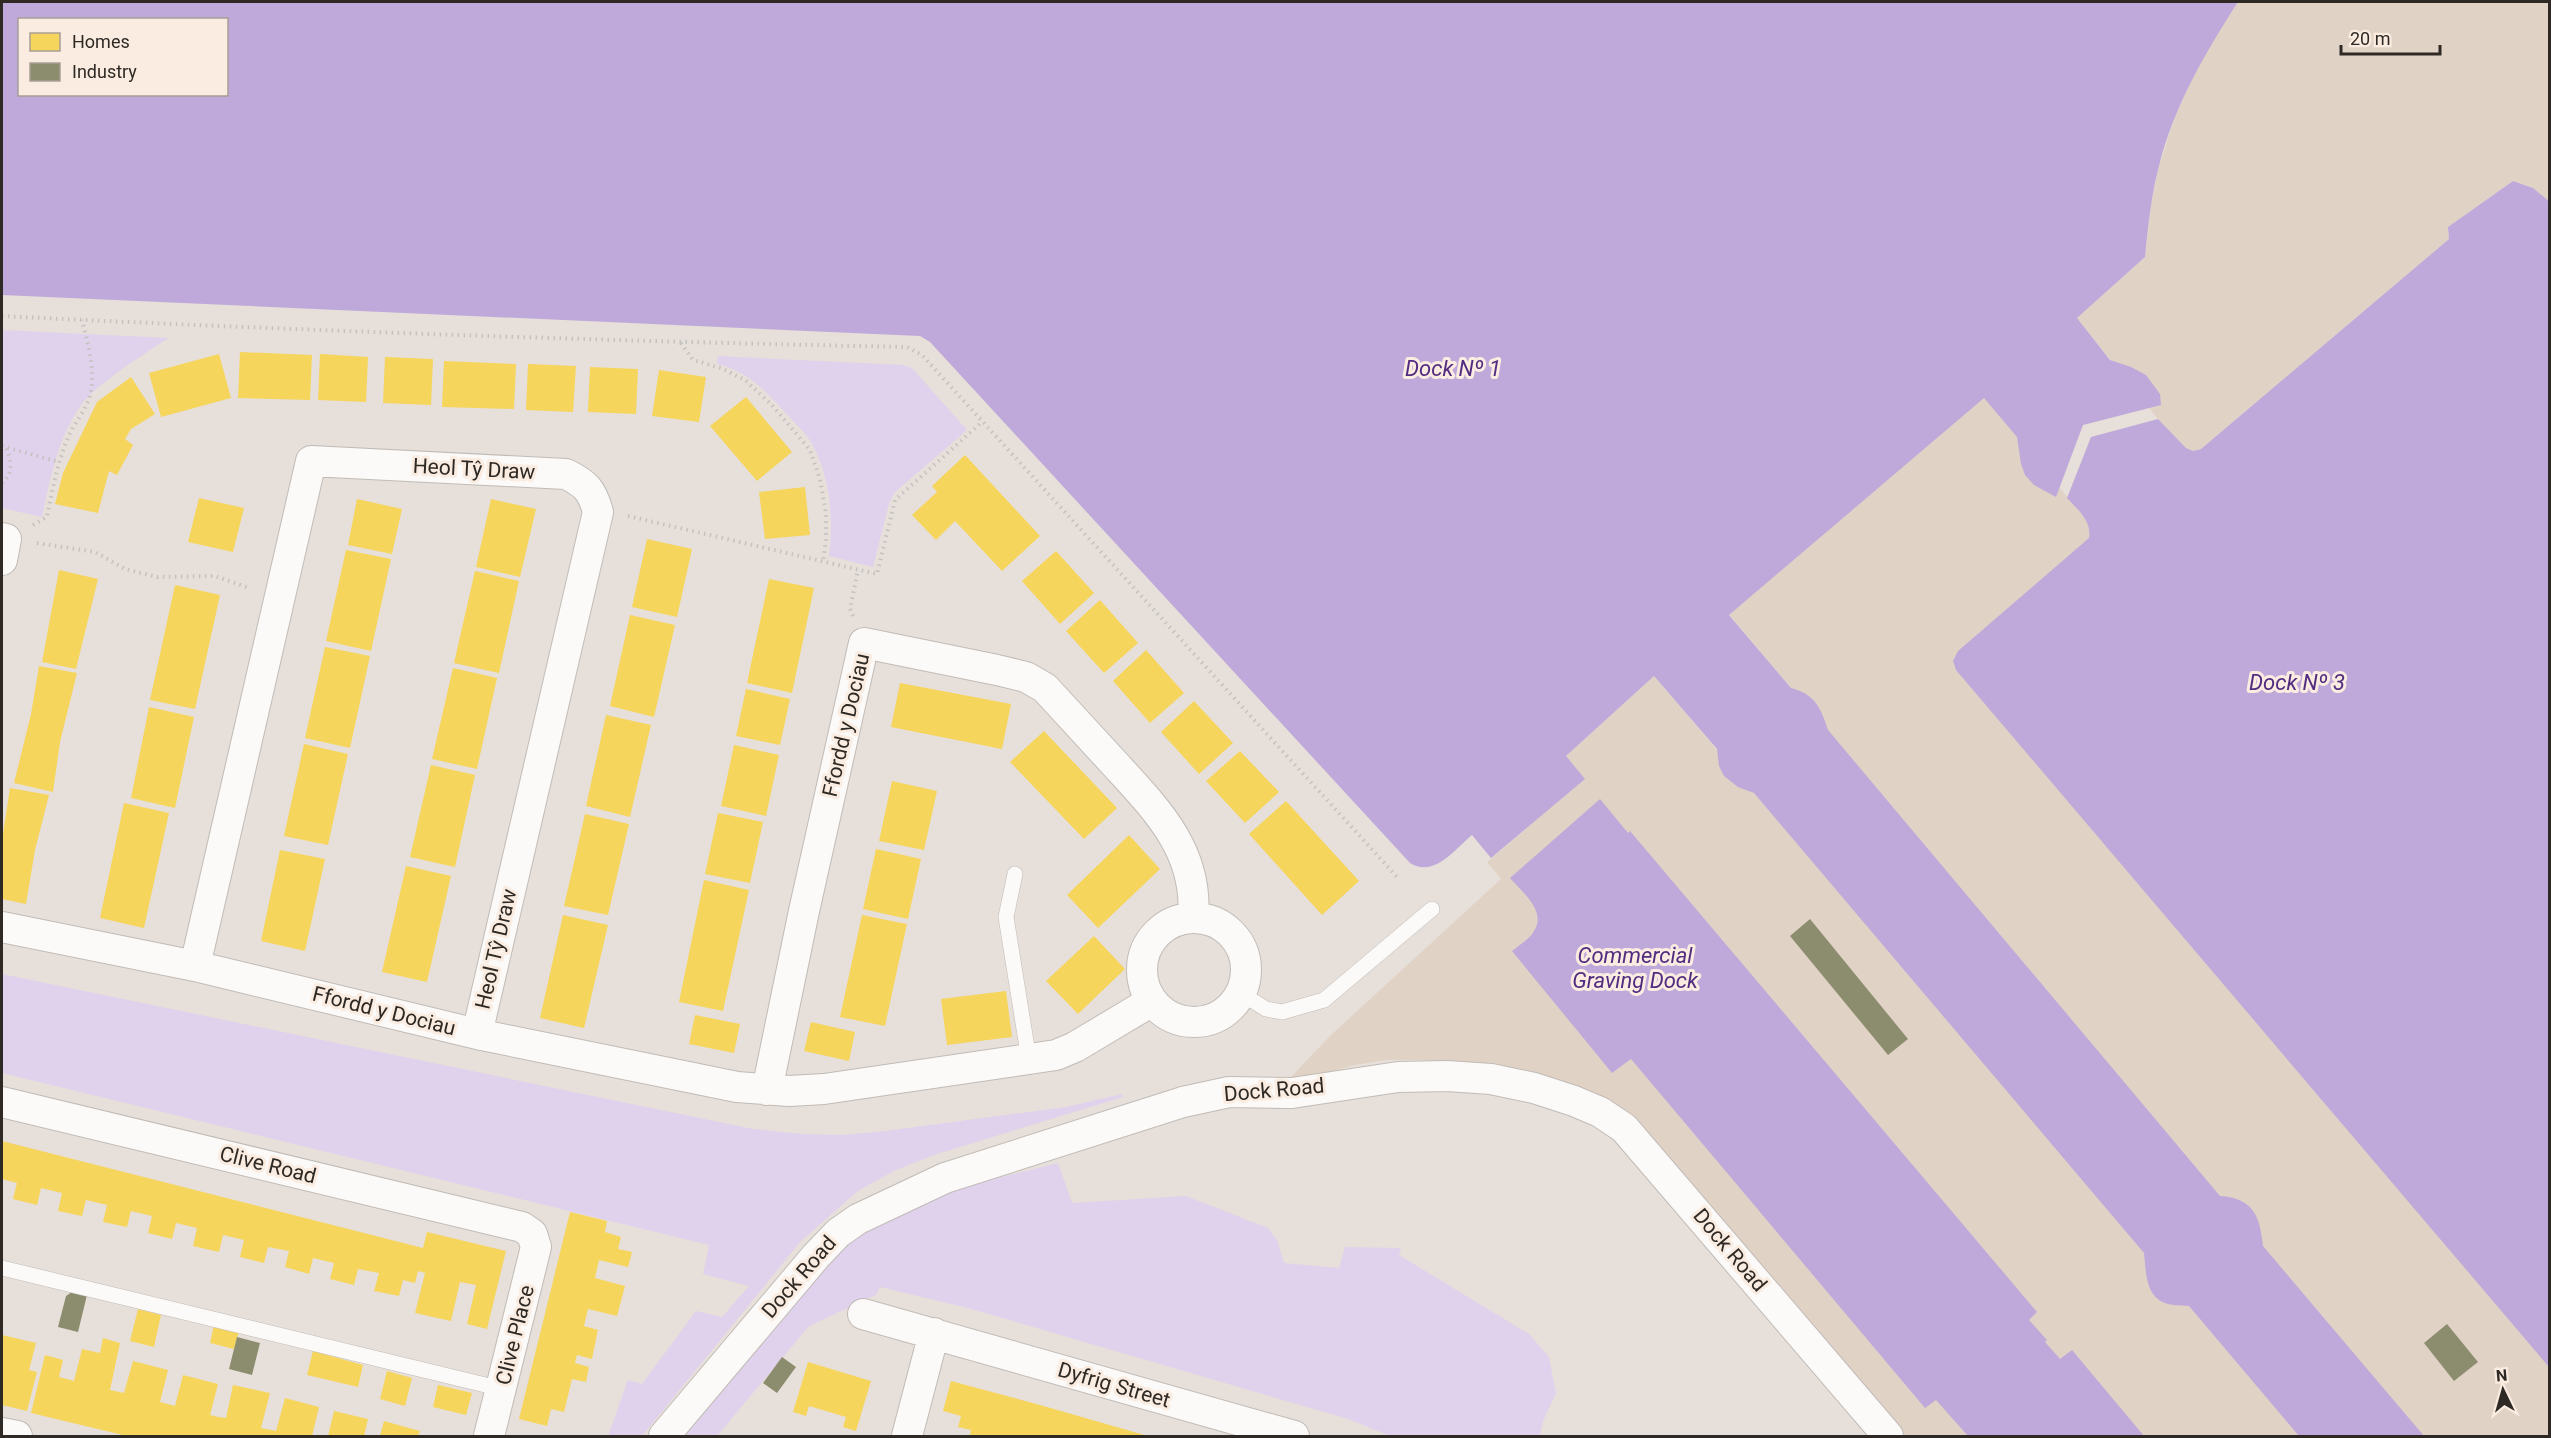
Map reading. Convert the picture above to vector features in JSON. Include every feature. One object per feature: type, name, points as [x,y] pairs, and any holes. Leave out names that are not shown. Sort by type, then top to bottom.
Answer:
[{"type":"street","name":"Heol Tŷ Draw","points":[[195,966],[311,461],[566,474],[585,484],[594,498],[597,512],[477,1034]]},
{"type":"street","name":"Ffordd y Dociau","points":[[767,1090],[804,911],[864,643],[1026,677],[1045,688],[1171,828],[1189,869],[1195,897],[1193,918]]},
{"type":"street","points":[[1193,918],[1211,921],[1227,929],[1239,942],[1246,959],[1247,976],[1242,994],[1231,1008],[1216,1018],[1199,1023],[1181,1021],[1165,1014],[1152,1001],[1144,987],[1142,971],[1144,955],[1151,940],[1162,928],[1177,921],[1193,918]]},
{"type":"street","name":"Ffordd y Dociau","points":[[2,927],[195,966],[477,1034],[736,1087],[767,1090],[824,1089],[1056,1055],[1075,1047],[1152,1001]]},
{"type":"street","name":"Dock Road","points":[[663,1437],[838,1233],[858,1219],[945,1178],[1183,1102],[1229,1092],[1292,1093],[1398,1077],[1448,1076],[1491,1079],[1534,1088],[1600,1112],[1624,1128],[1888,1437]]},
{"type":"street","name":"Clive Road","points":[[2,1102],[522,1227],[532,1234]]},
{"type":"street","name":"Clive Place","points":[[489,1437],[536,1247],[532,1234]]},
{"type":"street","name":"Dyfrig Street","points":[[863,1314],[1294,1437]]},
{"type":"street","points":[[907,1437],[934,1333]]},
{"type":"street","points":[[2,1433],[17,1437]]},
{"type":"lane","points":[[1015,874],[1006,917],[1029,1060]]},
{"type":"lane","points":[[1242,994],[1266,1009],[1282,1012],[1324,1000],[1432,909]]},
{"type":"lane","points":[[2,1268],[502,1389]]},
{"type":"path","points":[[2,316],[213,327],[907,347],[922,355],[1398,878]]},
{"type":"path","points":[[3,546],[47,518],[59,462],[68,437],[89,399],[90,355],[82,320]]},
{"type":"path","points":[[680,342],[693,360],[721,368],[745,380],[771,404],[810,450],[820,479],[826,513],[823,561]]},
{"type":"path","points":[[619,514],[877,574],[895,500],[982,422]]},
{"type":"path","points":[[4,446],[59,462]]},
{"type":"path","points":[[2,483],[11,465],[11,458],[4,446]]},
{"type":"path","points":[[3,546],[53,544],[95,552],[125,569],[157,577],[216,576],[257,591],[278,604]]},
{"type":"path","points":[[858,570],[850,609],[864,643]]},
{"type":"shaded area","points":[[2238,2],[2549,2],[2549,202],[2533,188],[2513,181],[2448,227],[2449,239],[2201,449],[2193,451],[2186,448],[2158,419],[2077,318],[2145,257],[2151,204],[2159,166],[2175,117],[2202,57]]},
{"type":"shaded area","points":[[2,330],[169,338],[109,379],[81,405],[61,445],[42,517],[2,508]]},
{"type":"shaded area","points":[[718,356],[903,365],[912,368],[967,430],[894,493],[889,504],[873,567],[829,556],[831,526],[829,496],[822,466],[809,439],[760,387],[745,375],[717,364]]},
{"type":"shaded area","points":[[1984,397],[2086,519],[2091,529],[2089,538],[2549,1367],[2549,1436],[1904,1436],[1643,1129],[1562,1083],[1530,1071],[1426,1060],[1387,1060],[1354,1065],[1327,1073],[1304,1085],[1292,1076],[1330,1036],[1501,879],[1487,862],[1584,779],[1565,757],[1654,676],[1753,792],[1791,688],[1729,614]]},
{"type":"shaded area","points":[[2,974],[753,1129],[843,1135],[1066,1107],[1122,1094],[1123,1097],[934,1155],[894,1171],[858,1191],[801,1241],[642,1436],[608,1436],[628,1380],[642,1384],[696,1311],[722,1317],[749,1286],[703,1274],[709,1245],[2,1073]]},
{"type":"shaded area","points":[[1058,1163],[1072,1203],[1186,1196],[1268,1228],[1277,1240],[1284,1263],[1339,1268],[1345,1247],[1401,1248],[1399,1255],[1529,1334],[1549,1357],[1556,1393],[1543,1421],[1540,1436],[1390,1436],[1348,1419],[968,1308],[880,1287],[876,1295],[809,1326],[717,1436],[681,1436],[807,1280],[870,1225],[961,1187]]},
{"type":"water","name":"Dock Nº 1","points":[[2,2],[2238,2],[2202,60],[2173,122],[2154,189],[2145,257],[2077,318],[2110,360],[2146,375],[2160,394],[2161,405],[2083,425],[2056,497],[2034,485],[2025,475],[2017,437],[1984,398],[1729,615],[1791,688],[1806,694],[1816,703],[1828,730],[2220,1196],[2240,1200],[2253,1211],[2260,1226],[2263,1246],[2424,1436],[2299,1436],[2189,1306],[2171,1305],[2158,1300],[2150,1289],[2144,1253],[1754,793],[1738,787],[1724,776],[1719,766],[1717,749],[1654,676],[1566,756],[1585,779],[1491,858],[1472,835],[1435,865],[1419,867],[1410,863],[930,342],[920,336],[2,295]]},
{"type":"water","name":"Dock Nº 3","points":[[2513,181],[2533,188],[2550,202],[2549,1367],[1956,670],[1953,661],[1958,651],[2089,538],[2086,521],[2067,498],[2091,437],[2158,419],[2186,448],[2193,451],[2201,449],[2449,239],[2448,227]]},
{"type":"water","name":"Commercial Graving Dock","points":[[1600,799],[1628,833],[1630,831],[2037,1312],[2029,1320],[2047,1340],[2045,1342],[2060,1359],[2072,1350],[2144,1436],[1968,1436],[1936,1400],[1925,1408],[1631,1059],[1612,1073],[1512,951],[1532,934],[1537,924],[1537,916],[1531,902],[1510,878]]},
{"type":"building: Homes","points":[[240,352],[312,355],[310,400],[238,398]]},
{"type":"building: Homes","points":[[219,354],[231,398],[161,417],[149,373]]},
{"type":"building: Homes","points":[[320,354],[368,357],[366,402],[318,400]]},
{"type":"building: Homes","points":[[385,357],[433,359],[431,405],[383,403]]},
{"type":"building: Homes","points":[[444,361],[516,364],[514,409],[442,407]]},
{"type":"building: Homes","points":[[528,364],[576,366],[573,412],[526,410]]},
{"type":"building: Homes","points":[[590,367],[638,369],[636,414],[588,412]]},
{"type":"building: Homes","points":[[659,370],[706,377],[699,422],[652,416]]},
{"type":"building: Homes","points":[[131,377],[155,414],[131,429],[125,439],[133,445],[117,475],[109,471],[98,513],[55,504],[63,473],[97,402]]},
{"type":"building: Homes","points":[[746,397],[792,452],[757,481],[710,426]]},
{"type":"building: Homes","points":[[965,455],[1040,536],[1002,571],[955,521],[936,540],[912,515],[937,492],[932,486]]},
{"type":"building: Homes","points":[[805,487],[810,535],[765,539],[759,492]]},
{"type":"building: Homes","points":[[199,498],[244,508],[233,552],[188,542]]},
{"type":"building: Homes","points":[[357,499],[402,509],[392,554],[348,545]]},
{"type":"building: Homes","points":[[491,499],[536,509],[520,577],[476,567]]},
{"type":"building: Homes","points":[[647,539],[692,549],[677,617],[632,607]]},
{"type":"building: Homes","points":[[346,550],[391,559],[371,651],[326,641]]},
{"type":"building: Homes","points":[[1056,551],[1094,593],[1060,624],[1022,581]]},
{"type":"building: Homes","points":[[59,570],[98,579],[76,669],[42,662]]},
{"type":"building: Homes","points":[[475,571],[519,581],[499,673],[454,663]]},
{"type":"building: Homes","points":[[769,579],[814,588],[792,693],[747,683]]},
{"type":"building: Homes","points":[[175,585],[220,595],[195,709],[150,700]]},
{"type":"building: Homes","points":[[1100,600],[1138,643],[1104,673],[1066,631]]},
{"type":"building: Homes","points":[[630,615],[675,625],[654,717],[610,706]]},
{"type":"building: Homes","points":[[325,647],[370,656],[350,748],[305,738]]},
{"type":"building: Homes","points":[[1146,650],[1184,693],[1150,723],[1113,681]]},
{"type":"building: Homes","points":[[39,666],[77,673],[60,742],[53,792],[14,783],[31,714]]},
{"type":"building: Homes","points":[[453,668],[497,678],[477,769],[432,759]]},
{"type":"building: Homes","points":[[900,683],[1011,704],[1002,749],[891,727]]},
{"type":"building: Homes","points":[[746,689],[790,699],[780,745],[736,736]]},
{"type":"building: Homes","points":[[1194,701],[1233,743],[1199,774],[1161,732]]},
{"type":"building: Homes","points":[[149,707],[194,717],[175,808],[131,798]]},
{"type":"building: Homes","points":[[606,715],[651,725],[630,817],[586,806]]},
{"type":"building: Homes","points":[[1044,731],[1117,808],[1084,839],[1010,762]]},
{"type":"building: Homes","points":[[304,744],[348,754],[328,845],[284,836]]},
{"type":"building: Homes","points":[[734,745],[779,755],[766,816],[721,806]]},
{"type":"building: Homes","points":[[1240,751],[1279,792],[1245,823],[1206,781]]},
{"type":"building: Homes","points":[[431,765],[475,775],[455,867],[410,857]]},
{"type":"building: Homes","points":[[892,781],[937,791],[924,850],[879,841]]},
{"type":"building: Homes","points":[[10,788],[49,795],[35,850],[26,904],[2,899],[2,840]]},
{"type":"building: Homes","points":[[1286,801],[1359,881],[1322,915],[1249,834]]},
{"type":"building: Homes","points":[[124,803],[169,813],[144,928],[100,918]]},
{"type":"building: Homes","points":[[718,813],[763,822],[750,883],[705,874]]},
{"type":"building: Homes","points":[[585,814],[629,824],[608,915],[564,906]]},
{"type":"building: Homes","points":[[1129,835],[1160,869],[1098,928],[1067,895]]},
{"type":"building: Homes","points":[[876,849],[921,859],[908,919],[863,909]]},
{"type":"building: Homes","points":[[280,850],[325,859],[305,951],[261,941]]},
{"type":"building: Homes","points":[[406,866],[451,876],[427,982],[382,972]]},
{"type":"building: Homes","points":[[704,880],[749,890],[723,1011],[679,1002]]},
{"type":"building: Homes","points":[[563,915],[608,925],[584,1028],[540,1018]]},
{"type":"building: Homes","points":[[862,915],[907,924],[885,1026],[840,1017]]},
{"type":"building: Homes","points":[[1094,936],[1125,969],[1078,1014],[1046,981]]},
{"type":"building: Homes","points":[[1006,991],[1012,1037],[947,1045],[941,999]]},
{"type":"building: Homes","points":[[695,1015],[740,1024],[734,1053],[689,1044]]},
{"type":"building: Homes","points":[[811,1022],[855,1032],[849,1061],[804,1051]]},
{"type":"building: Homes","points":[[2,1141],[423,1248],[427,1232],[506,1251],[487,1329],[467,1324],[476,1285],[460,1282],[451,1321],[415,1313],[425,1273],[418,1271],[415,1283],[403,1280],[399,1296],[374,1291],[379,1273],[358,1269],[354,1285],[330,1279],[334,1263],[313,1258],[309,1274],[285,1267],[289,1251],[268,1247],[264,1263],[240,1257],[244,1240],[223,1235],[219,1252],[193,1246],[197,1228],[176,1223],[172,1239],[148,1233],[152,1216],[131,1211],[127,1227],[103,1222],[107,1205],[86,1200],[82,1216],[58,1211],[62,1193],[41,1188],[37,1205],[13,1199],[17,1183],[2,1179]]},
{"type":"building: Homes","points":[[570,1212],[607,1221],[605,1232],[621,1237],[618,1249],[632,1252],[628,1267],[599,1260],[595,1278],[625,1286],[617,1316],[588,1309],[584,1326],[598,1330],[592,1359],[577,1355],[575,1363],[589,1367],[586,1382],[572,1379],[564,1412],[551,1409],[547,1426],[519,1419]]},
{"type":"building: Homes","points":[[138,1309],[161,1315],[154,1347],[130,1341]]},
{"type":"building: Homes","points":[[214,1325],[239,1331],[234,1349],[210,1343]]},
{"type":"building: Homes","points":[[2,1335],[36,1343],[29,1370],[37,1372],[27,1411],[2,1405]]},
{"type":"building: Homes","points":[[103,1338],[120,1343],[110,1390],[124,1393],[133,1361],[168,1370],[160,1402],[175,1406],[183,1375],[218,1384],[210,1415],[218,1417],[226,1418],[233,1385],[270,1393],[261,1428],[276,1431],[285,1398],[319,1407],[312,1436],[127,1436],[31,1413],[45,1355],[63,1360],[59,1377],[74,1381],[82,1349],[100,1353]]},
{"type":"building: Homes","points":[[313,1351],[363,1365],[358,1387],[307,1375]]},
{"type":"building: Homes","points":[[808,1362],[871,1381],[856,1431],[843,1427],[846,1417],[809,1406],[806,1416],[793,1412]]},
{"type":"building: Homes","points":[[387,1371],[412,1378],[405,1406],[380,1399]]},
{"type":"building: Homes","points":[[951,1381],[1148,1436],[970,1435],[971,1430],[958,1427],[961,1416],[943,1411]]},
{"type":"building: Homes","points":[[438,1385],[472,1393],[466,1415],[433,1407]]},
{"type":"building: Homes","points":[[334,1411],[368,1419],[364,1436],[328,1436]]},
{"type":"building: Homes","points":[[384,1421],[420,1431],[418,1436],[380,1436]]},
{"type":"building: Industry","points":[[1810,919],[1908,1039],[1888,1055],[1790,936]]},
{"type":"building: Industry","points":[[72,1292],[87,1295],[78,1332],[58,1327],[66,1296]]},
{"type":"building: Industry","points":[[2447,1324],[2478,1362],[2454,1381],[2424,1343]]},
{"type":"building: Industry","points":[[237,1337],[260,1343],[252,1375],[229,1369]]},
{"type":"building: Industry","points":[[782,1357],[796,1367],[777,1393],[763,1383]]}]
